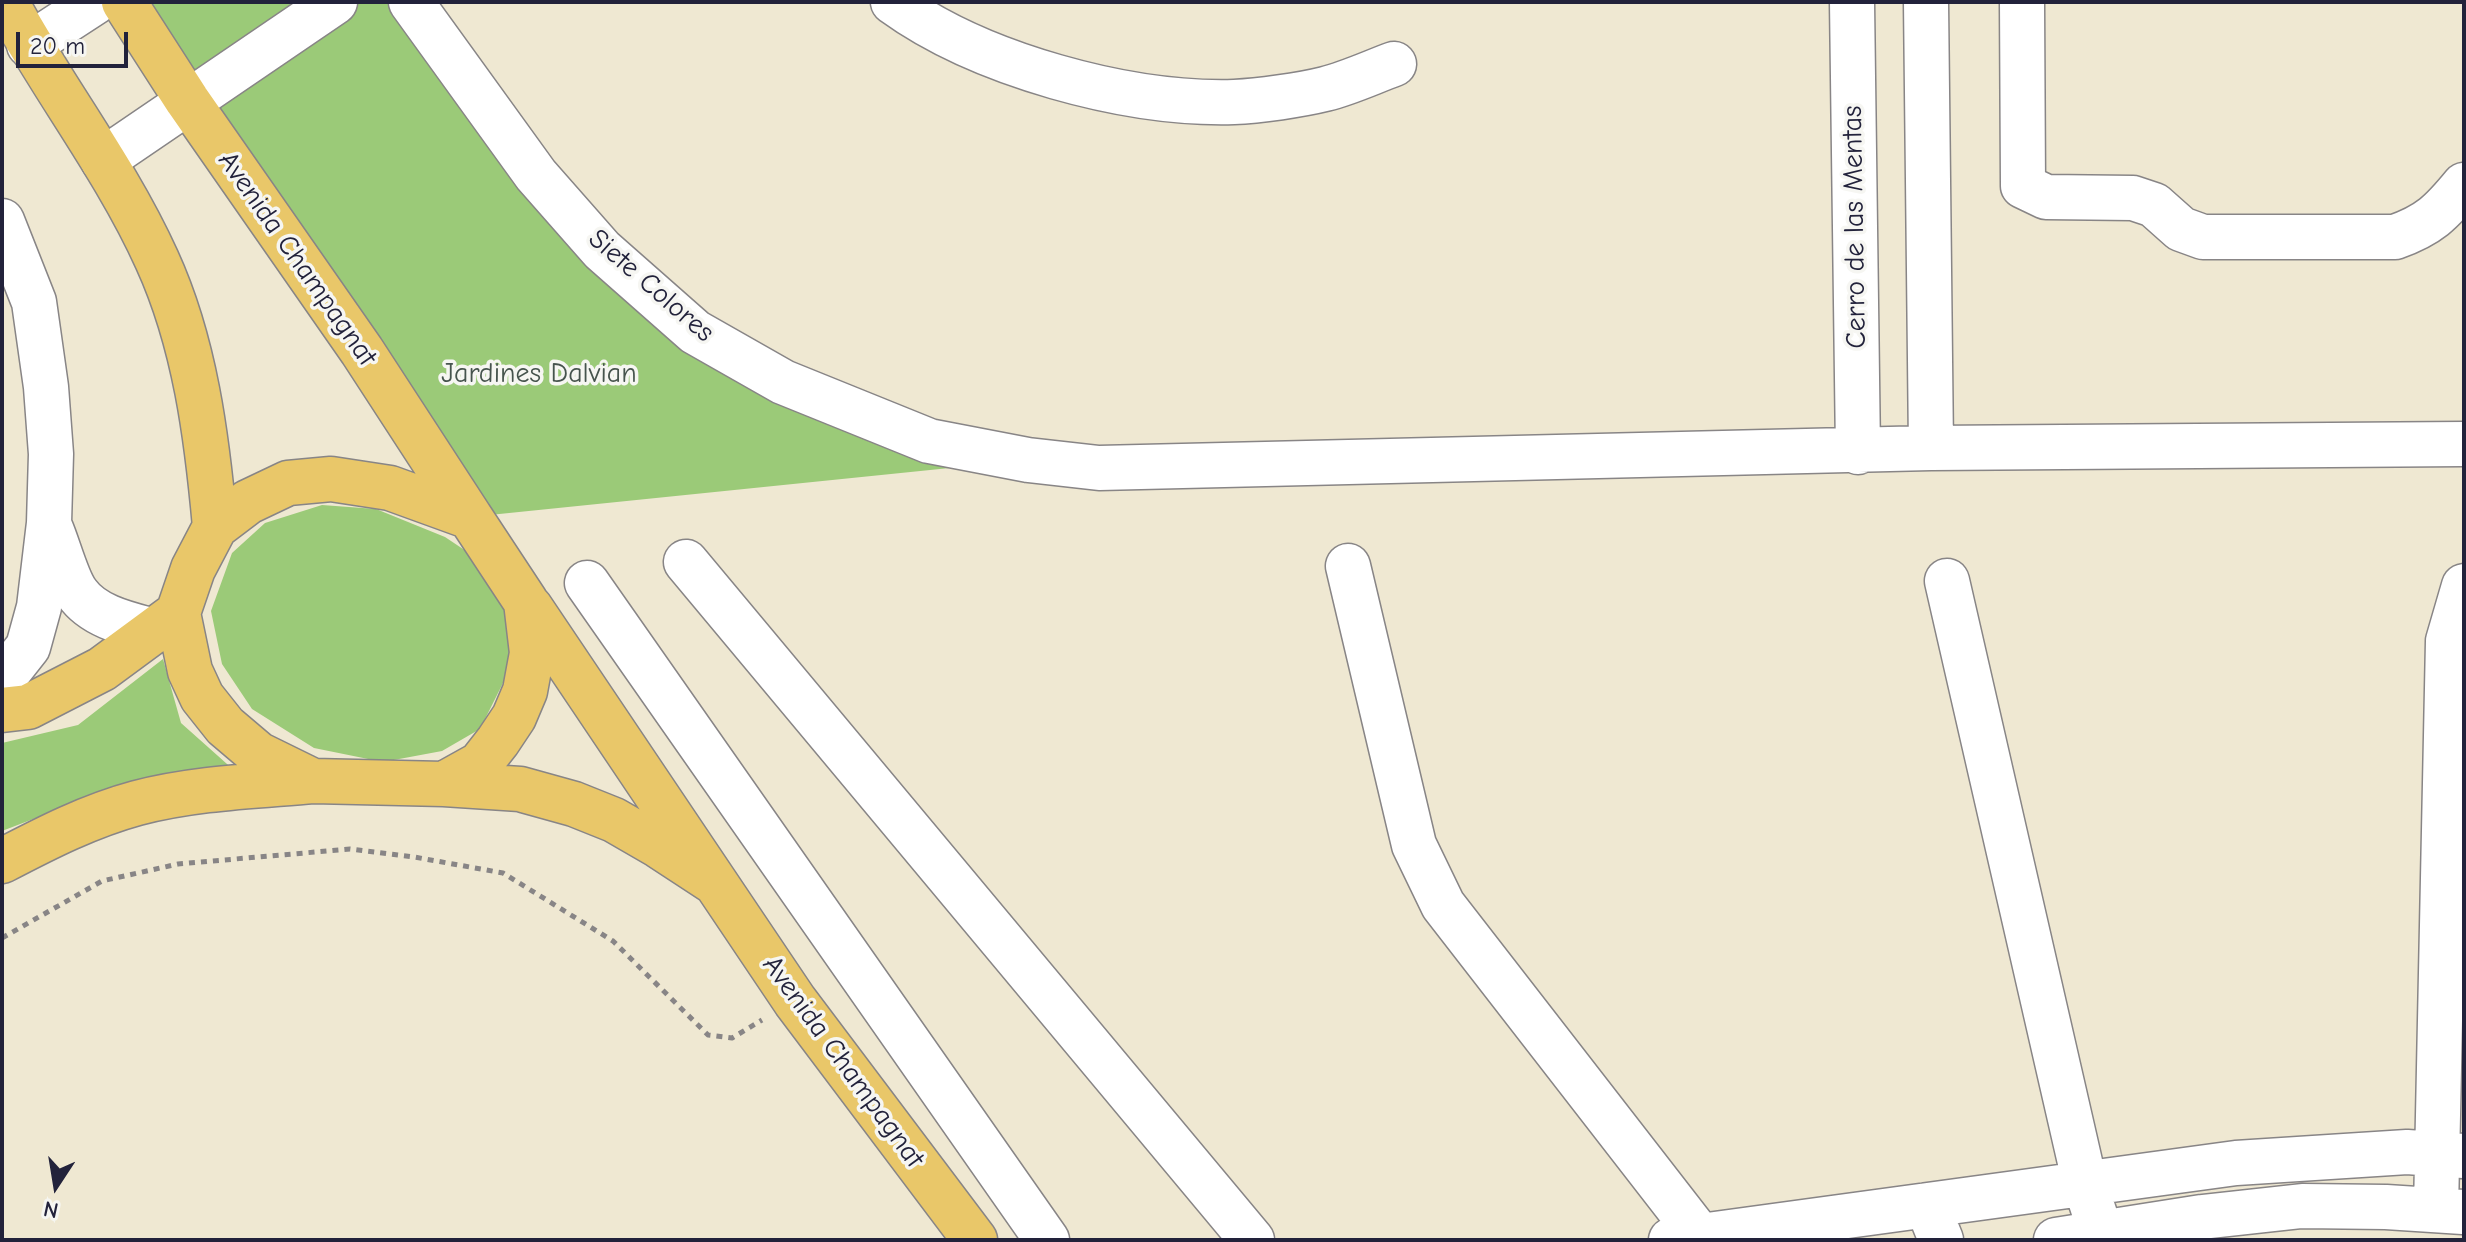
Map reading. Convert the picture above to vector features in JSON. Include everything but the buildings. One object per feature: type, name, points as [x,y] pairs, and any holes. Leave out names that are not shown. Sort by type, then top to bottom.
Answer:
[{"type":"main road","points":[[6,2],[29,45],[103,160],[157,259],[192,366],[209,462],[215,527]]},
{"type":"main road","name":"Avenida Champagnat","points":[[124,2],[187,100],[362,351],[526,602],[795,1001],[975,1240]]},
{"type":"main road","points":[[2,710],[28,707],[102,669],[166,622],[215,527],[248,502],[288,483],[331,479],[390,488],[470,517]]},
{"type":"main road","points":[[444,784],[480,764],[514,717],[525,691],[532,653],[526,602]]},
{"type":"main road","points":[[166,622],[202,697],[225,726],[258,754],[313,781]]},
{"type":"main road","name":"Avenida Champagnat","points":[[2,861],[69,826],[138,803],[223,789],[313,781],[444,784],[520,789],[574,804],[614,820],[714,882]]},
{"type":"street","points":[[29,45],[95,2]]},
{"type":"street","points":[[103,160],[335,2]]},
{"type":"street","name":"Siete Colores","points":[[411,2],[536,175],[602,250],[695,332],[783,382],[929,441],[1028,460],[1099,468],[1931,448],[2464,444]]},
{"type":"street","points":[[893,2],[920,22],[1028,70],[1147,97],[1235,102],[1325,89],[1394,64]]},
{"type":"street","name":"Cerro de las Mentas","points":[[1852,2],[1858,452]]},
{"type":"street","points":[[1926,2],[1931,448]]},
{"type":"street","points":[[2022,2],[2023,186],[2046,197],[2133,198],[2154,205],[2181,229],[2203,237],[2395,237],[2420,228],[2440,215],[2464,185]]},
{"type":"street","points":[[2,221],[34,302],[46,387],[51,454],[49,523],[39,607],[28,647],[2,680]]},
{"type":"street","points":[[49,523],[77,593],[100,612],[124,624],[166,622]]},
{"type":"street","points":[[686,562],[1252,1240]]},
{"type":"street","points":[[1348,566],[1414,845],[1443,905],[1692,1238],[1934,1223],[2085,1184],[2236,1163],[2407,1152],[2450,1155]]},
{"type":"street","points":[[1947,581],[2085,1184],[2101,1233]]},
{"type":"street","points":[[587,583],[1047,1240]]},
{"type":"street","points":[[2056,1240],[2302,1206],[2450,1211],[2448,641],[2464,586]]},
{"type":"path","points":[[2,938],[102,881],[178,864],[350,849],[503,873],[613,941],[708,1035],[732,1038],[795,1001]]},
{"type":"green space","name":"Jardines Dalvian","points":[[124,2],[411,2],[695,332],[1028,460],[470,517]]},
{"type":"green space","points":[[322,505],[376,509],[445,537],[487,565],[513,629],[504,681],[480,729],[442,751],[383,762],[314,748],[252,709],[222,664],[211,611],[232,553],[265,523]]},
{"type":"green space","points":[[163,659],[181,723],[236,772],[127,783],[2,831],[2,743],[78,725]]}]
